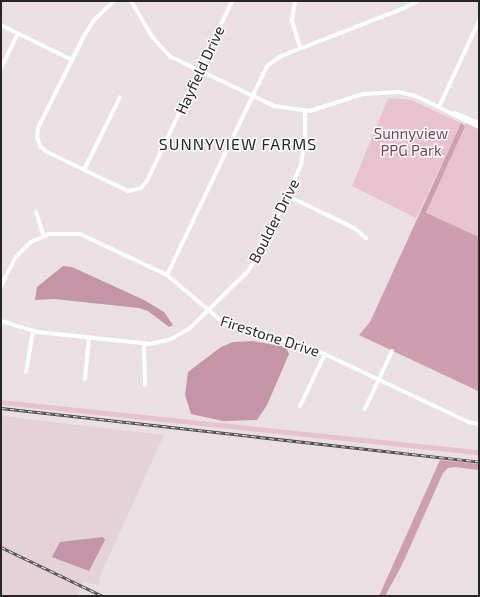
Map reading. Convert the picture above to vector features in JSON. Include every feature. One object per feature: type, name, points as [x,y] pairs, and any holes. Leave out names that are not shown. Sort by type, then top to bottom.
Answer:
[{"type":"street","points":[[1,25],[72,60],[88,28],[114,1]]},
{"type":"street","points":[[131,1],[164,51],[199,72],[281,108],[305,111],[382,91],[408,94],[439,107],[479,127]]},
{"type":"street","name":"Hayfield Drive","points":[[72,60],[38,128],[37,137],[43,149],[123,190],[137,190],[145,185],[232,1]]},
{"type":"street","points":[[296,1],[292,21],[300,48]]},
{"type":"street","points":[[167,275],[251,96],[267,66],[278,57],[418,1]]},
{"type":"street","points":[[439,107],[479,21]]},
{"type":"street","points":[[1,68],[18,33]]},
{"type":"street","points":[[84,170],[120,97]]},
{"type":"street","name":"Boulder Drive","points":[[1,321],[33,331],[144,343],[166,340],[182,334],[208,312],[254,263],[288,196],[303,156],[305,111]]},
{"type":"street","points":[[446,111],[479,123]]},
{"type":"street","points":[[288,196],[354,228],[366,238]]},
{"type":"street","points":[[36,212],[44,236]]},
{"type":"street","name":"Firestone Drive","points":[[1,286],[21,251],[44,236],[66,232],[80,234],[167,275],[208,312],[225,324],[325,354],[468,422],[479,424]]},
{"type":"street","points":[[26,372],[33,331]]},
{"type":"street","points":[[85,379],[89,338]]},
{"type":"street","points":[[144,343],[145,385]]},
{"type":"street","points":[[365,409],[392,351]]},
{"type":"street","points":[[300,406],[325,354]]},
{"type":"shaded area","points":[[461,123],[465,126],[426,213],[479,237],[478,391],[359,335],[370,322]]},
{"type":"shaded area","points":[[63,266],[72,267],[144,300],[164,312],[173,325],[169,327],[148,311],[139,308],[54,299],[35,300],[37,287]]},
{"type":"shaded area","points":[[253,341],[286,347],[289,354],[267,405],[257,420],[223,421],[191,414],[185,395],[188,372],[221,347],[233,342]]},
{"type":"shaded area","points":[[1,416],[164,435],[100,576],[99,585],[83,582],[77,596],[1,596]]},
{"type":"shaded area","points":[[440,460],[479,464],[479,470],[455,467],[448,468],[443,473],[401,567],[385,596],[379,596]]},
{"type":"shaded area","points":[[103,537],[105,540],[89,571],[52,557],[60,542]]},
{"type":"green space","name":"Sunnyview PPG Park","points":[[388,98],[411,100],[461,123],[416,218],[352,186]]},
{"type":"green space","points":[[466,123],[479,129],[479,237],[426,214]]},
{"type":"green space","points":[[1,400],[479,450],[479,455],[1,405]]},
{"type":"railway","points":[[1,408],[479,462]]},
{"type":"railway","points":[[1,547],[103,596]]},
{"type":"district","name":"SUNNYVIEW FARMS","points":[[238,144]]}]
